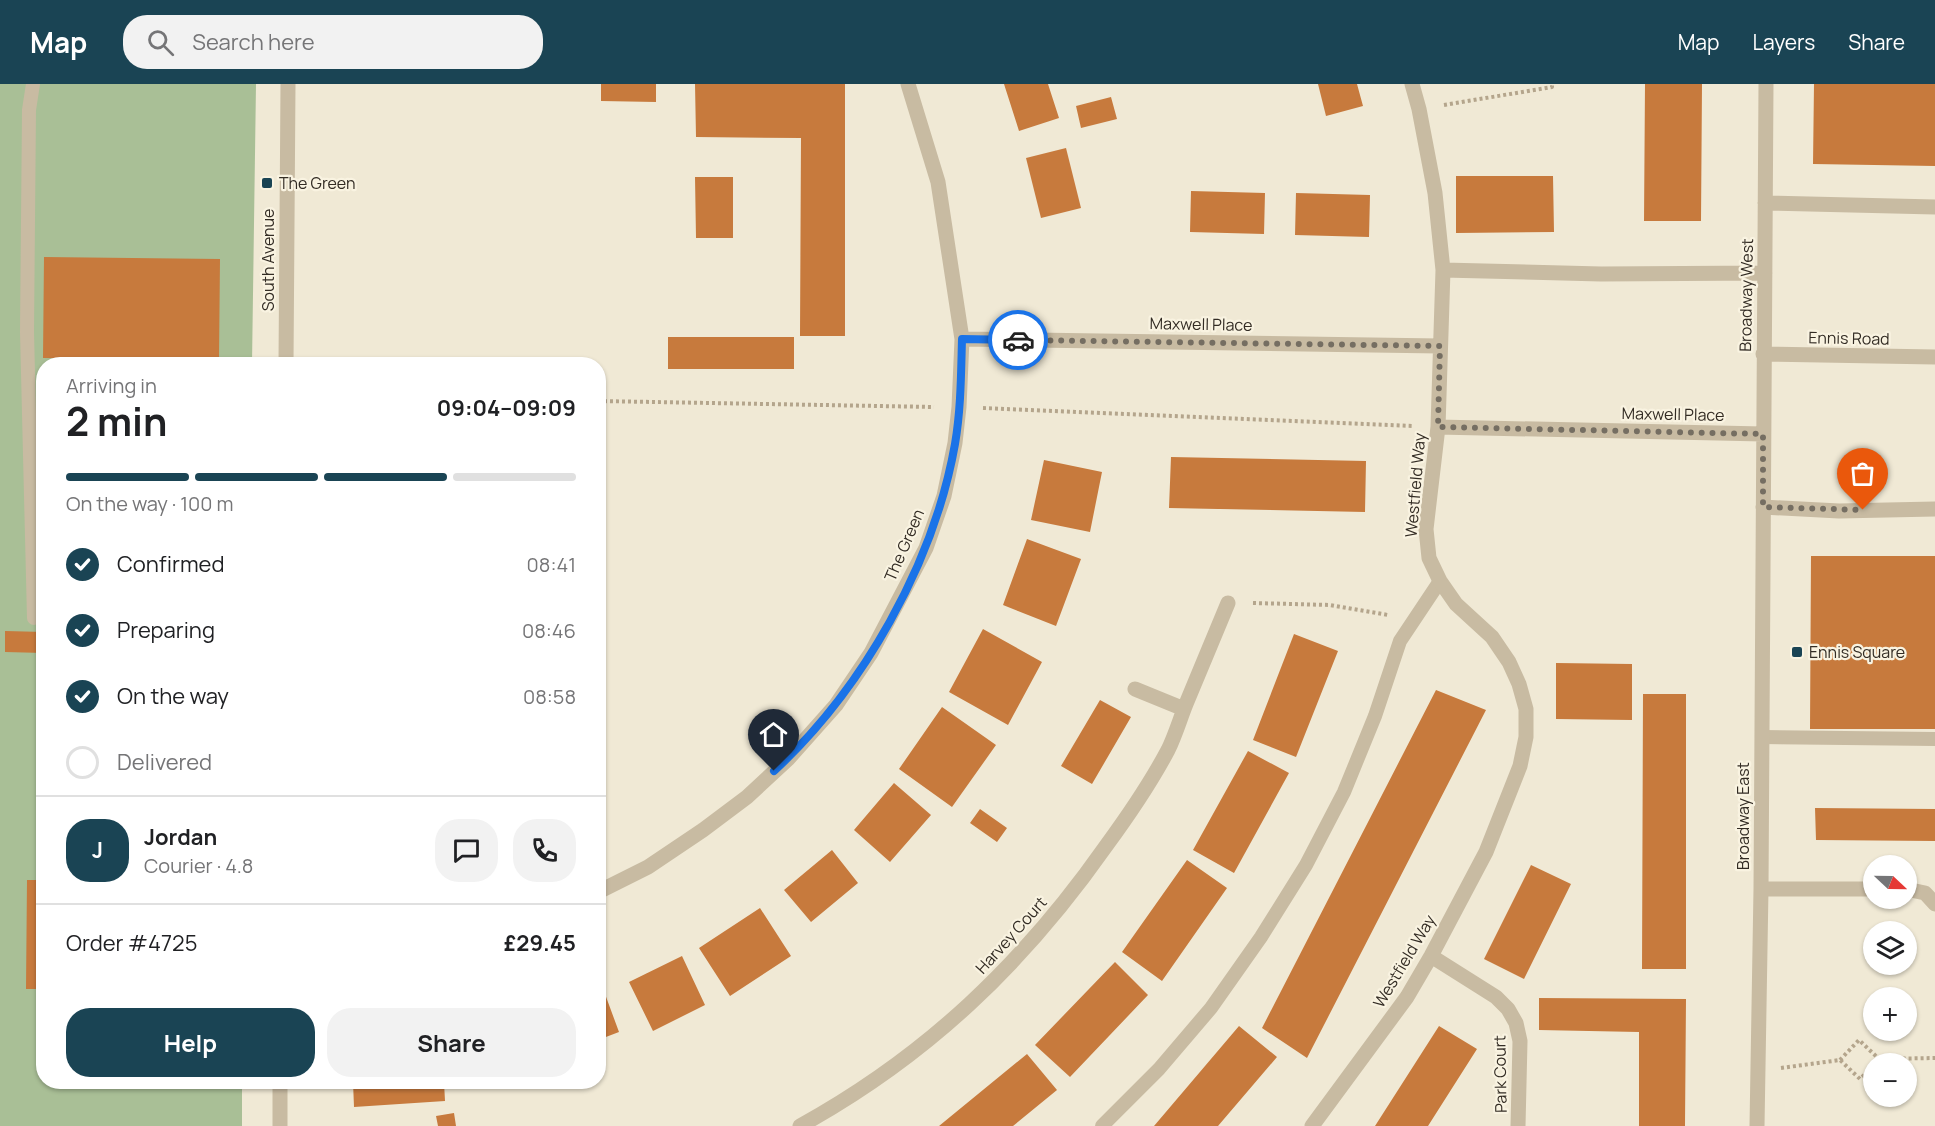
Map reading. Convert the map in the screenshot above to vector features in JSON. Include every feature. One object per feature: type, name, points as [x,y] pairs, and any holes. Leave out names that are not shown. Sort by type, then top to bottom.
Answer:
[{"type":"street","name":"South Avenue","points":[[286,357],[288,84]]},
{"type":"street","name":"The Green","points":[[606,888],[648,867],[747,797],[788,759],[836,705],[871,653],[926,548],[944,496],[955,443],[962,339],[938,182],[908,84]]},
{"type":"street","name":"Westfield Way","points":[[1312,1126],[1407,997],[1431,956],[1486,852],[1520,766],[1526,737],[1526,709],[1519,684],[1509,662],[1492,637],[1456,604],[1440,581],[1429,558],[1426,529],[1438,427],[1443,270],[1435,193],[1412,84]]},
{"type":"street","name":"Broadway West","points":[[1763,507],[1766,84]]},
{"type":"street","points":[[1765,203],[1935,207]]},
{"type":"street","points":[[1443,270],[1601,274],[1765,273]]},
{"type":"street","name":"Maxwell Place","points":[[962,339],[1440,346]]},
{"type":"street","name":"Ennis Road","points":[[1763,354],[1935,357]]},
{"type":"street","name":"Maxwell Place","points":[[1438,427],[1763,434]]},
{"type":"street","points":[[1763,507],[1839,511],[1935,509]]},
{"type":"street","name":"Broadway East","points":[[1757,1126],[1763,507]]},
{"type":"street","name":"Harvey Court","points":[[800,1126],[875,1081],[924,1045],[966,1009],[1046,926],[1092,867],[1131,811],[1168,750],[1228,603]]},
{"type":"street","points":[[1136,689],[1185,709]]},
{"type":"street","points":[[1761,889],[1863,889]]},
{"type":"street","points":[[1917,892],[1925,893],[1935,904]]},
{"type":"street","name":"Park Court","points":[[1431,956],[1496,997],[1508,1009],[1516,1023],[1520,1041],[1518,1126]]},
{"type":"street","points":[[280,1089],[280,1126]]},
{"type":"lane","points":[[33,84],[29,110],[27,332],[34,618]]},
{"type":"lane","points":[[1102,1126],[1159,1069],[1210,1008],[1261,937],[1306,865],[1344,792],[1375,716],[1400,641],[1440,581]]},
{"type":"lane","points":[[1762,737],[1935,739]]},
{"type":"path","points":[[1419,109],[1552,87],[1552,84]]},
{"type":"path","points":[[606,401],[959,408],[1438,427]]},
{"type":"path","points":[[1228,603],[1232,596],[1251,603],[1330,605],[1376,612],[1413,622]]},
{"type":"path","points":[[1757,1071],[1840,1060],[1859,1040],[1873,1053]]},
{"type":"path","points":[[1917,1058],[1935,1058]]},
{"type":"path","points":[[1840,1060],[1860,1079],[1863,1076]]},
{"type":"green space","points":[[0,84],[256,84],[252,357],[36,357],[36,1089],[242,1089],[242,1126],[0,1126]]},
{"type":"building","points":[[601,84],[656,84],[656,102],[601,101]]},
{"type":"building","points":[[695,84],[845,84],[845,336],[800,336],[801,138],[696,137]]},
{"type":"building","points":[[1004,84],[1048,84],[1059,118],[1019,131]]},
{"type":"building","points":[[1318,84],[1357,84],[1363,106],[1326,116]]},
{"type":"building","points":[[1645,84],[1702,84],[1701,221],[1644,221]]},
{"type":"building","points":[[1814,84],[1935,84],[1935,166],[1813,164]]},
{"type":"building","points":[[1111,97],[1117,119],[1081,128],[1076,106]]},
{"type":"building","points":[[1066,148],[1081,208],[1041,218],[1026,158]]},
{"type":"building","points":[[1456,176],[1553,176],[1554,232],[1456,233]]},
{"type":"building","points":[[695,177],[733,177],[733,238],[696,238]]},
{"type":"building","points":[[1191,191],[1265,193],[1264,234],[1190,232]]},
{"type":"building","points":[[1296,193],[1370,195],[1369,237],[1295,235]]},
{"type":"building","points":[[44,257],[220,259],[219,357],[43,357]]},
{"type":"building","points":[[668,337],[794,337],[794,369],[668,369]]},
{"type":"building","points":[[1171,457],[1366,461],[1365,512],[1169,508]]},
{"type":"building","points":[[1044,460],[1102,472],[1090,532],[1031,520]]},
{"type":"building","points":[[1027,539],[1081,559],[1056,626],[1003,605]]},
{"type":"building","points":[[1811,556],[1935,556],[1935,729],[1810,729]]},
{"type":"building","points":[[983,629],[1042,662],[1008,725],[949,692]]},
{"type":"building","points":[[5,631],[36,632],[36,653],[5,652]]},
{"type":"building","points":[[1294,634],[1338,651],[1296,757],[1253,740]]},
{"type":"building","points":[[1556,663],[1632,664],[1632,720],[1556,719]]},
{"type":"building","points":[[1436,690],[1486,710],[1307,1058],[1262,1028]]},
{"type":"building","points":[[1643,694],[1686,694],[1686,969],[1642,969]]},
{"type":"building","points":[[1100,700],[1131,717],[1092,784],[1061,766]]},
{"type":"building","points":[[942,707],[996,745],[952,807],[899,769]]},
{"type":"building","points":[[1248,751],[1289,773],[1234,873],[1193,850]]},
{"type":"building","points":[[894,783],[931,815],[890,862],[854,830]]},
{"type":"building","points":[[1815,808],[1935,809],[1935,841],[1816,840]]},
{"type":"building","points":[[980,809],[1007,828],[997,842],[970,823]]},
{"type":"building","points":[[832,850],[858,883],[811,922],[784,890]]},
{"type":"building","points":[[1187,860],[1227,888],[1162,981],[1122,952]]},
{"type":"building","points":[[1531,865],[1571,884],[1524,979],[1484,959]]},
{"type":"building","points":[[27,880],[36,880],[36,989],[26,989]]},
{"type":"building","points":[[760,908],[791,956],[730,996],[699,948]]},
{"type":"building","points":[[682,956],[705,1005],[653,1031],[629,982]]},
{"type":"building","points":[[1115,962],[1148,995],[1070,1077],[1035,1045]]},
{"type":"building","points":[[606,997],[619,1032],[606,1037]]},
{"type":"building","points":[[1539,998],[1686,999],[1685,1126],[1639,1126],[1639,1032],[1539,1030]]},
{"type":"building","points":[[1239,1026],[1277,1057],[1218,1126],[1154,1126]]},
{"type":"building","points":[[1439,1026],[1477,1049],[1428,1126],[1375,1126]]},
{"type":"building","points":[[1027,1054],[1057,1090],[1013,1126],[939,1126]]},
{"type":"building","points":[[353,1089],[444,1089],[445,1101],[354,1107]]},
{"type":"building","points":[[454,1113],[456,1126],[438,1126],[436,1116]]},
{"type":"way so far","points":[[1018,340],[1440,346],[1438,427],[1763,434],[1763,507],[1863,510]]},
{"type":"place","name":"The Green","points":[[267,183]]},
{"type":"place","name":"Ennis Square","points":[[1797,652]]},
{"type":"route","points":[[774,771],[788,759],[836,705],[848,688],[871,653],[926,548],[944,496],[955,443],[962,339],[1018,340]]}]
